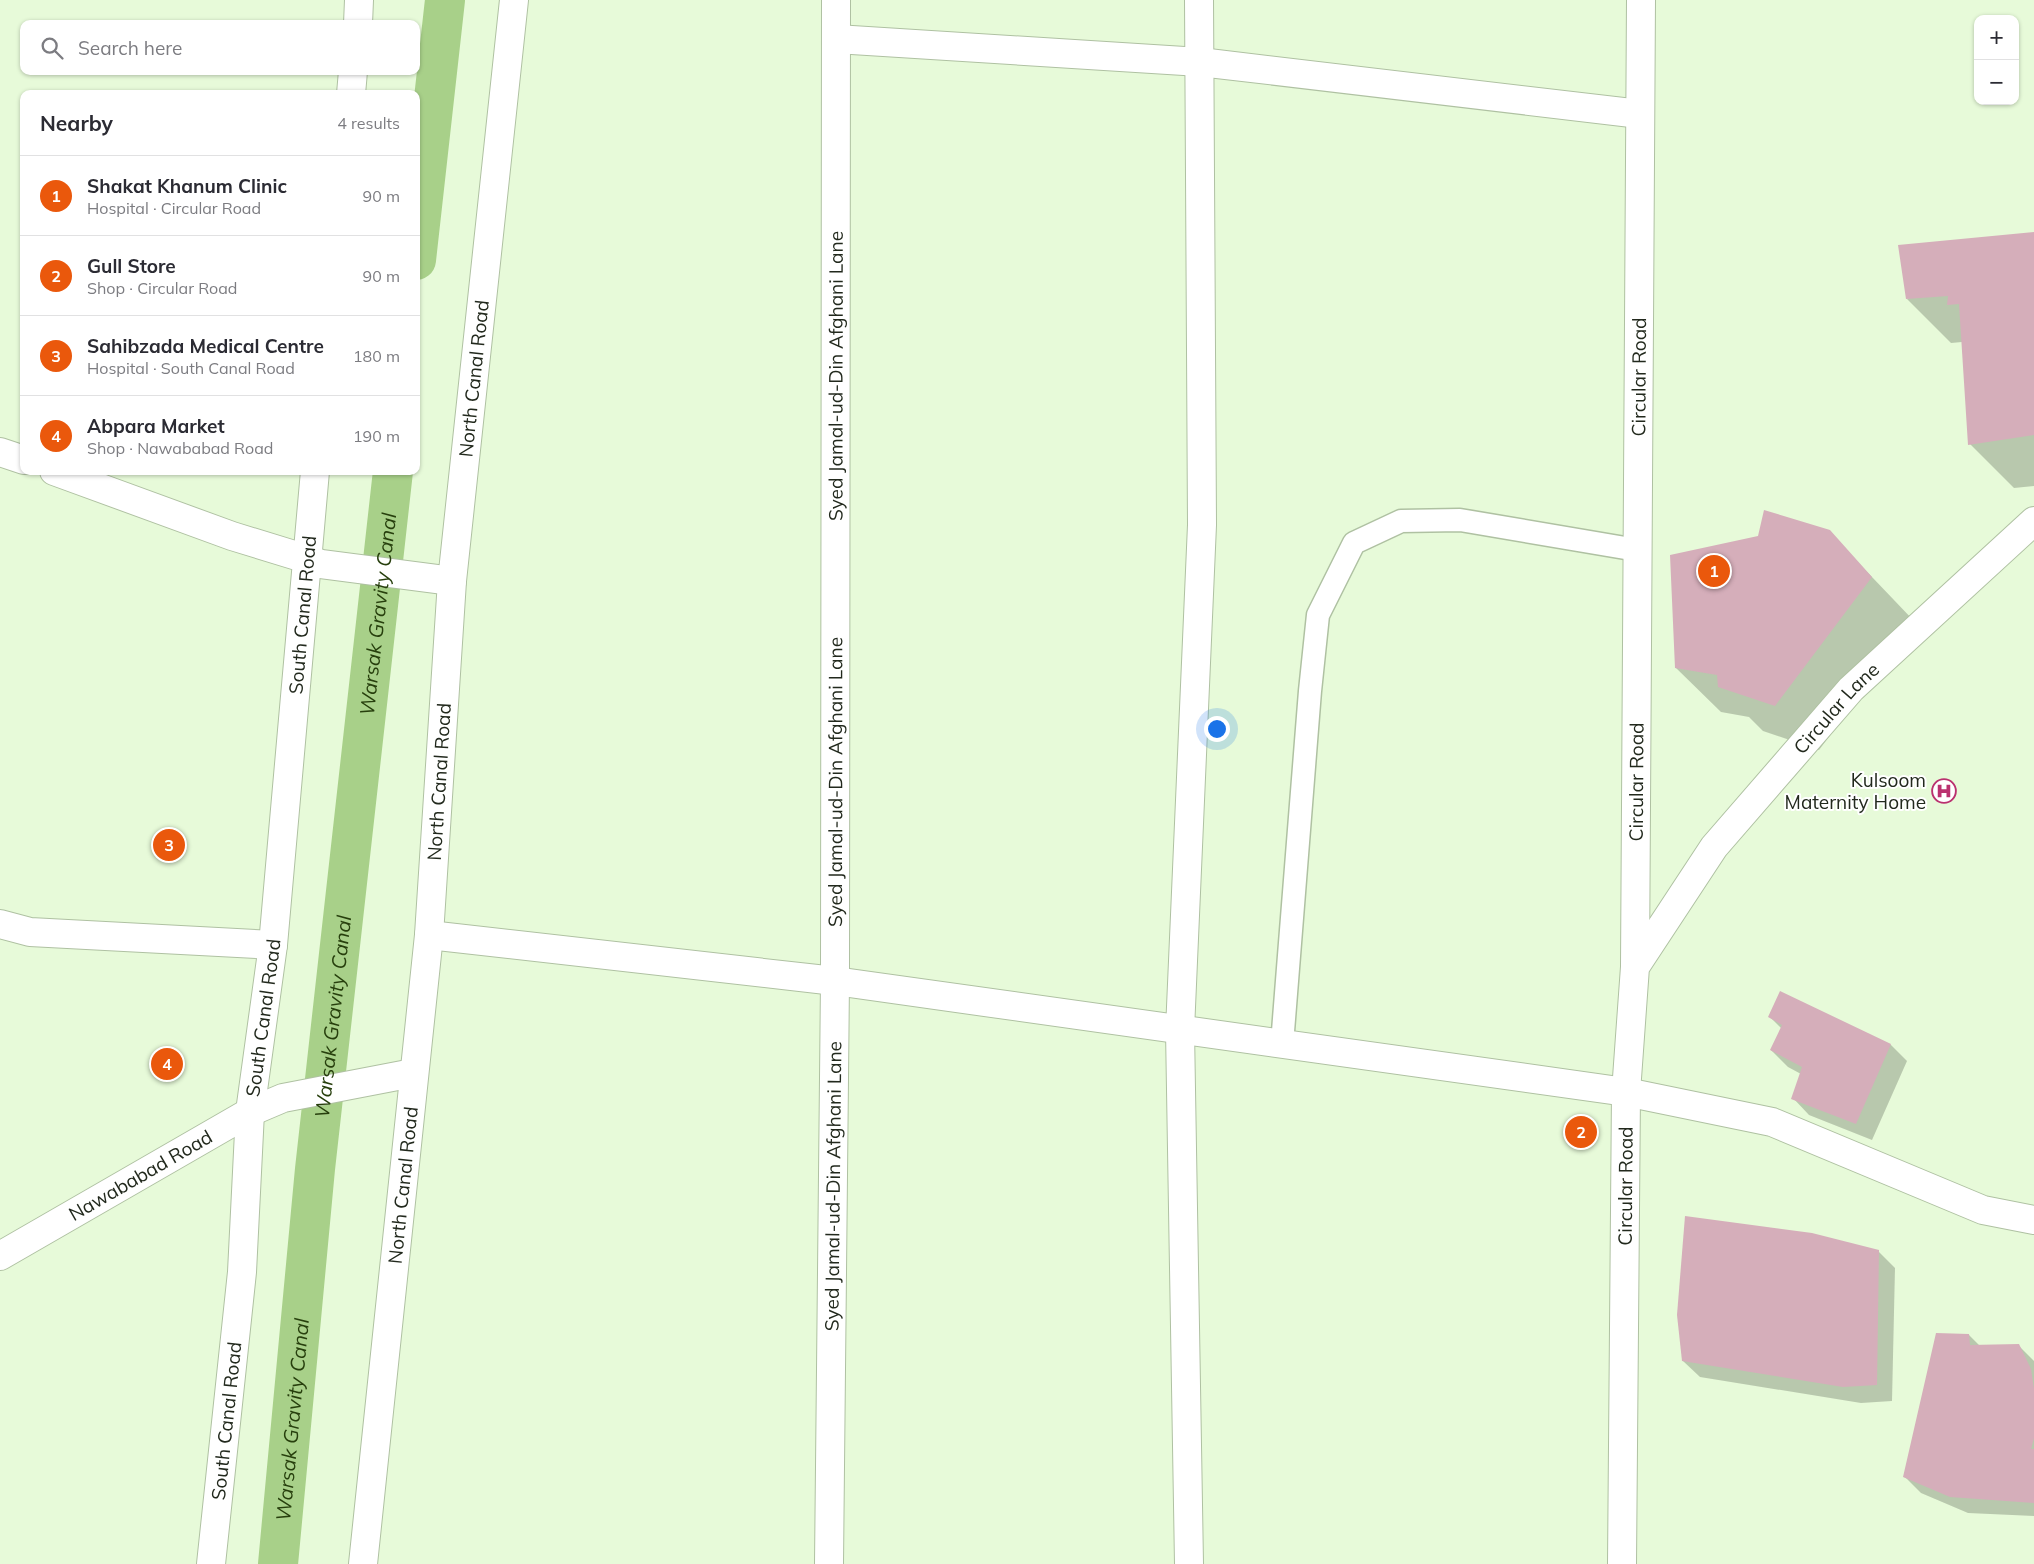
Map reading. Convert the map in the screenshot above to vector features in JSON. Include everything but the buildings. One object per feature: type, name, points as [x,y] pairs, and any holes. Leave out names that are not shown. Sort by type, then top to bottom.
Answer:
[{"type":"street","points":[[358,20],[360,0]]},
{"type":"street","name":"North Canal Road","points":[[363,1564],[413,1073],[429,935],[452,581],[514,0]]},
{"type":"street","name":"Syed Jamal-ud-Din Afghani Lane","points":[[829,1564],[835,981],[836,0]]},
{"type":"street","points":[[1189,1564],[1180,1030],[1202,525],[1199,0]]},
{"type":"street","name":"Circular Road","points":[[1622,1564],[1626,1092],[1635,967],[1641,0]]},
{"type":"street","points":[[836,39],[1200,62],[1640,114]]},
{"type":"street","points":[[351,90],[353,75]]},
{"type":"street","points":[[0,452],[20,459]]},
{"type":"street","points":[[65,475],[232,536],[314,562],[452,581]]},
{"type":"street","name":"South Canal Road","points":[[211,1564],[242,1272],[250,1112],[273,945],[314,562],[315,475]]},
{"type":"street","name":"Circular Lane","points":[[1635,967],[1714,848],[1851,689],[2033,522]]},
{"type":"street","points":[[0,924],[30,932],[273,945]]},
{"type":"street","points":[[429,935],[835,981],[1626,1092],[1772,1122],[1983,1210],[2034,1220]]},
{"type":"street","name":"Nawababad Road","points":[[0,1256],[250,1112],[284,1098],[413,1073]]},
{"type":"lane","points":[[1282,1044],[1310,691],[1318,615],[1354,543],[1401,520],[1460,520],[1637,550]]},
{"type":"waterway","name":"Warsak Gravity Canal","points":[[420,224],[445,0]]},
{"type":"waterway","name":"Warsak Gravity Canal","points":[[278,1564],[315,1169],[393,475]]},
{"type":"place","name":"Shakat Khanum Clinic","points":[[1714,571]]},
{"type":"place","name":"Kulsoom Maternity Home","points":[[1944,791]]},
{"type":"place","name":"Sahibzada Medical Centre","points":[[169,845]]},
{"type":"place","name":"Abpara Market","points":[[167,1064]]},
{"type":"place","name":"Gull Store","points":[[1581,1132]]}]
